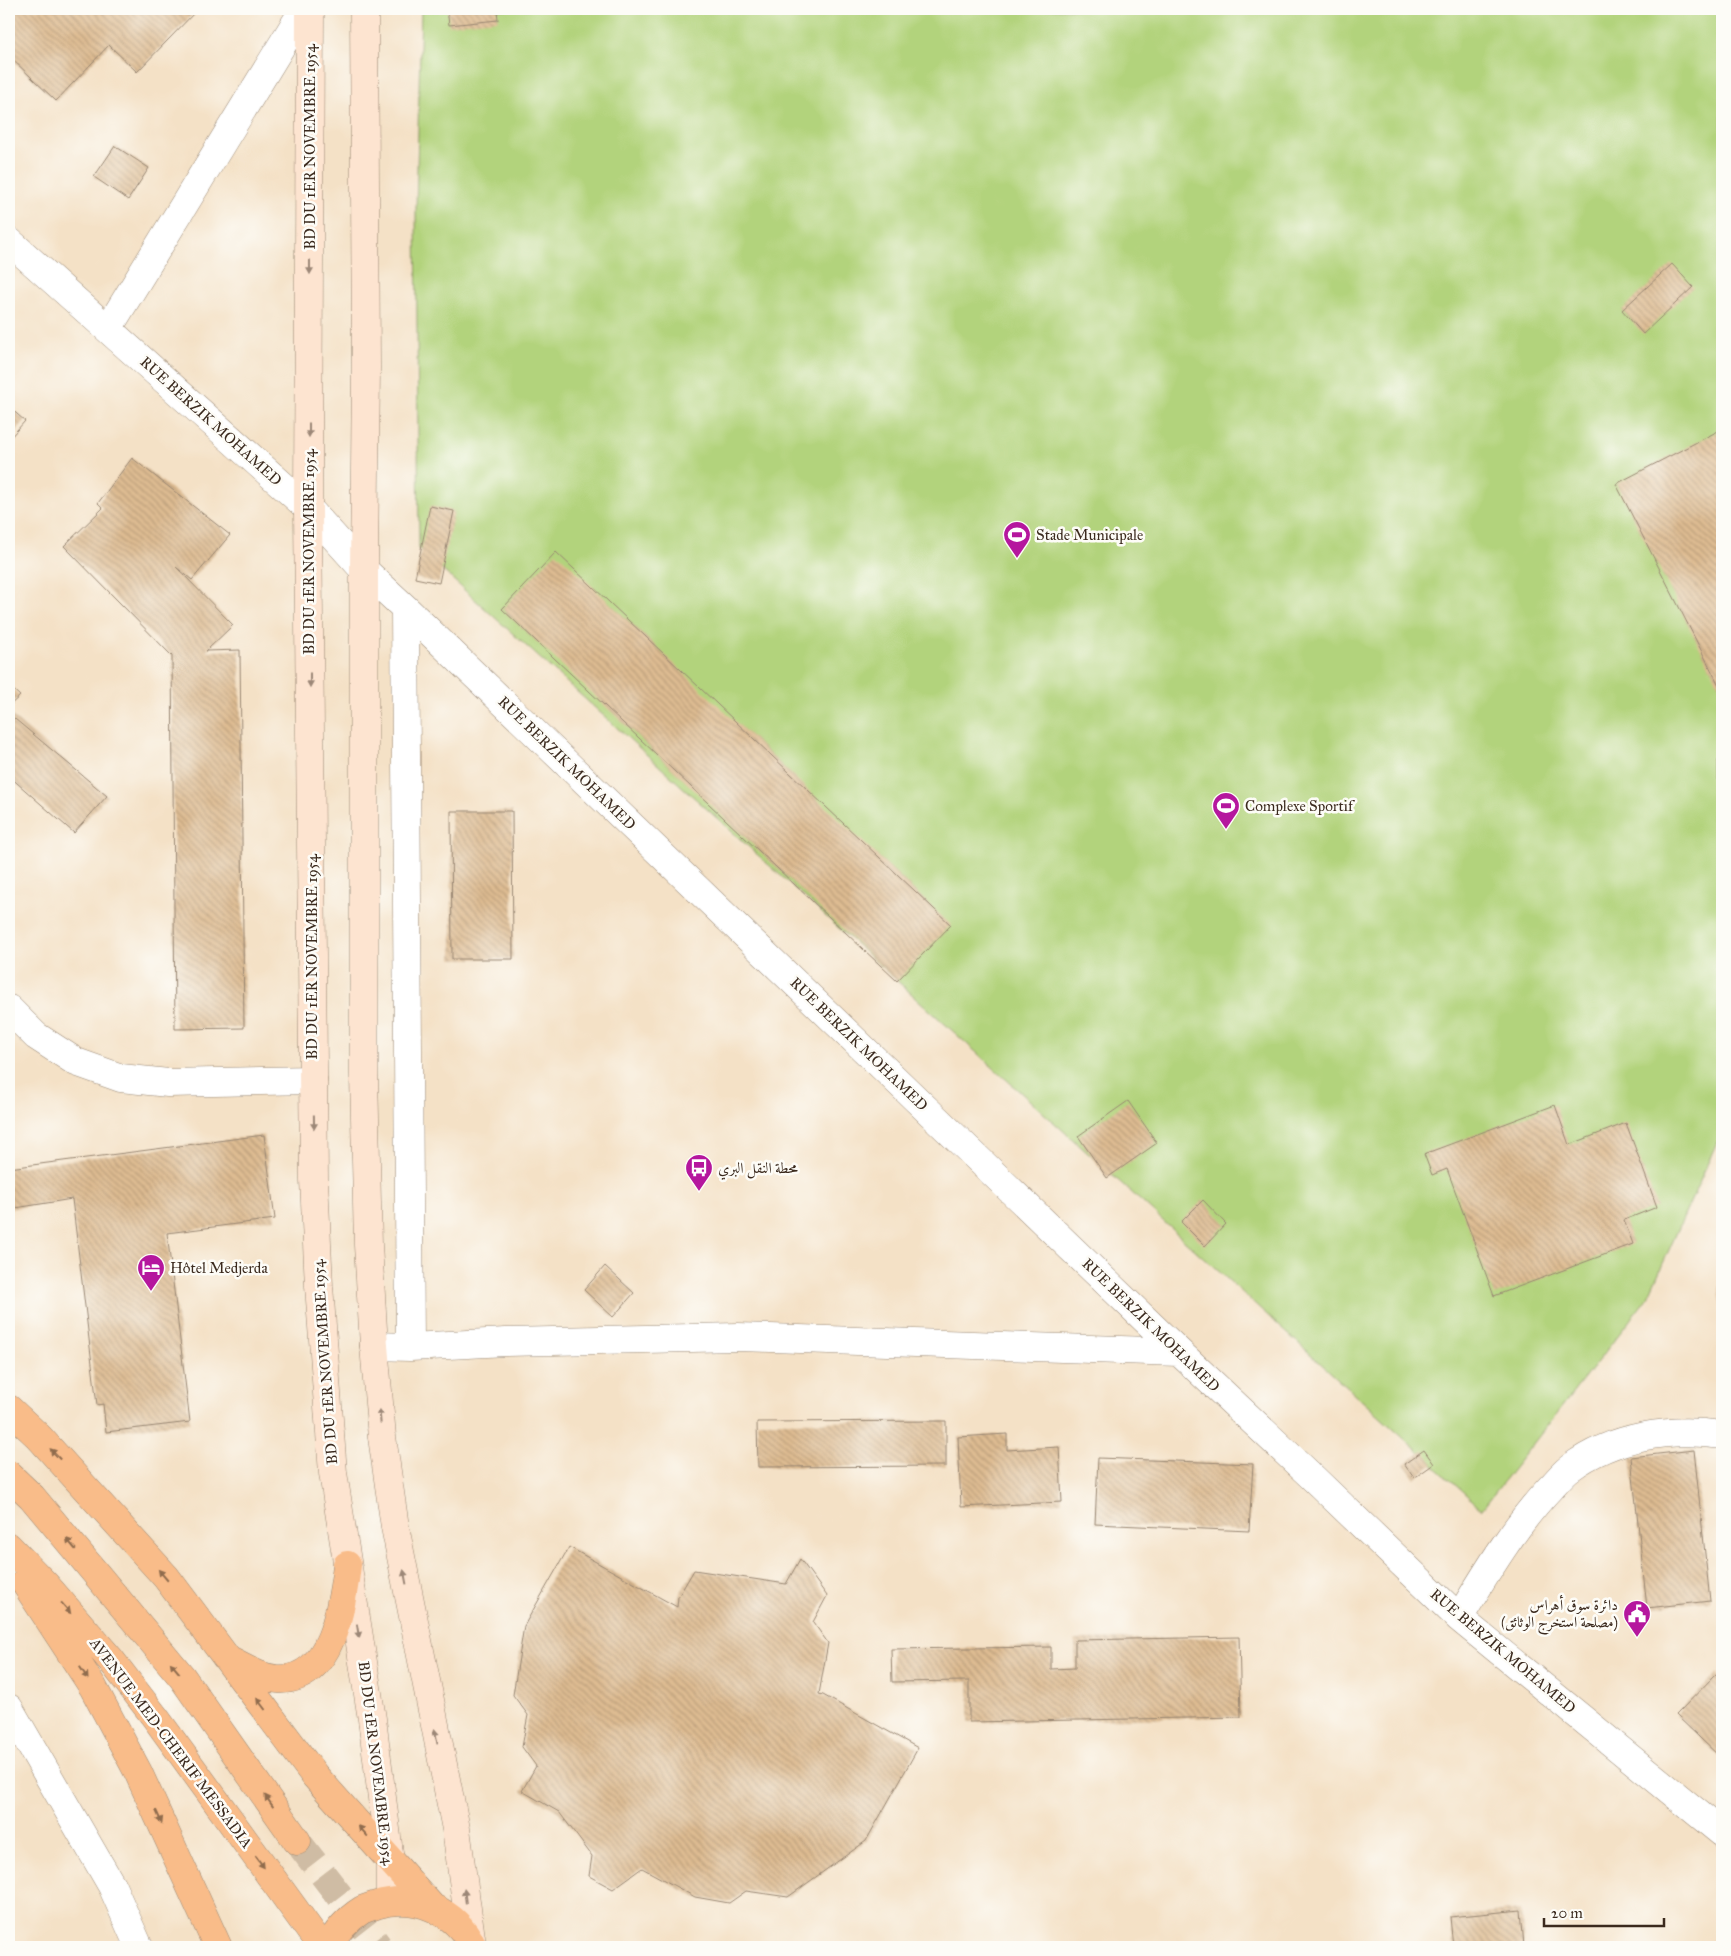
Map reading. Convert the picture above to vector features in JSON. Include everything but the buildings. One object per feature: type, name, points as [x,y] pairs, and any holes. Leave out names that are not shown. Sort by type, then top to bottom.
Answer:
[{"type":"highway","points":[[9,1409],[39,1437],[166,1577],[315,1776],[431,1906]]},
{"type":"highway","points":[[9,1475],[32,1497],[182,1677],[297,1841]]},
{"type":"highway","name":"AVENUE MED-CHERIF MESSADIA","points":[[9,1547],[45,1584],[111,1660],[155,1717],[322,1947]]},
{"type":"highway","points":[[9,1559],[93,1687],[138,1772],[218,1947]]},
{"type":"highway","points":[[229,1660],[261,1676],[278,1679],[295,1677],[310,1669],[322,1657],[338,1616],[347,1565]]},
{"type":"highway","points":[[328,1947],[340,1928],[363,1910],[390,1901],[411,1901],[431,1906],[448,1916],[462,1928],[472,1946]]},
{"type":"street","points":[[108,329],[304,9]]},
{"type":"street","name":"BD DU 1ER NOVEMBRE 1954","points":[[310,9],[308,508],[315,1200],[333,1473],[372,1719],[390,1861],[390,1901]]},
{"type":"street","points":[[364,9],[366,367],[364,1076],[368,1245],[382,1437],[395,1527],[456,1829],[472,1946]]},
{"type":"street","name":"RUE BERZIK MOHAMED","points":[[9,241],[308,508],[364,570],[1459,1618],[1722,1833]]},
{"type":"street","points":[[405,608],[410,1347]]},
{"type":"street","points":[[9,1008],[36,1036],[76,1062],[120,1078],[168,1084],[313,1080]]},
{"type":"street","points":[[374,1346],[410,1347],[536,1341],[738,1337],[1179,1352]]},
{"type":"street","points":[[1459,1618],[1504,1545],[1532,1507],[1569,1468],[1612,1444],[1648,1435],[1692,1432],[1722,1435]]},
{"type":"street","points":[[9,1708],[112,1886],[139,1947]]},
{"type":"green space","name":"Stade Municipale","points":[[421,9],[1722,9],[1722,1131],[1648,1297],[1482,1509],[419,549],[416,211]]},
{"type":"tunnel","points":[[297,1841],[379,1947]]},
{"type":"place","name":"Stade Municipale","points":[[1017,559]]},
{"type":"place","name":"Complexe Sportif","points":[[1226,830]]},
{"type":"place","name":"محطة النقل البري","points":[[699,1192]]},
{"type":"place","name":"Hôtel Medjerda","points":[[151,1292]]},
{"type":"place","name":"دائرة سوق أهراس (مصلحة استخرج الوثائق)","points":[[1637,1638]]}]
